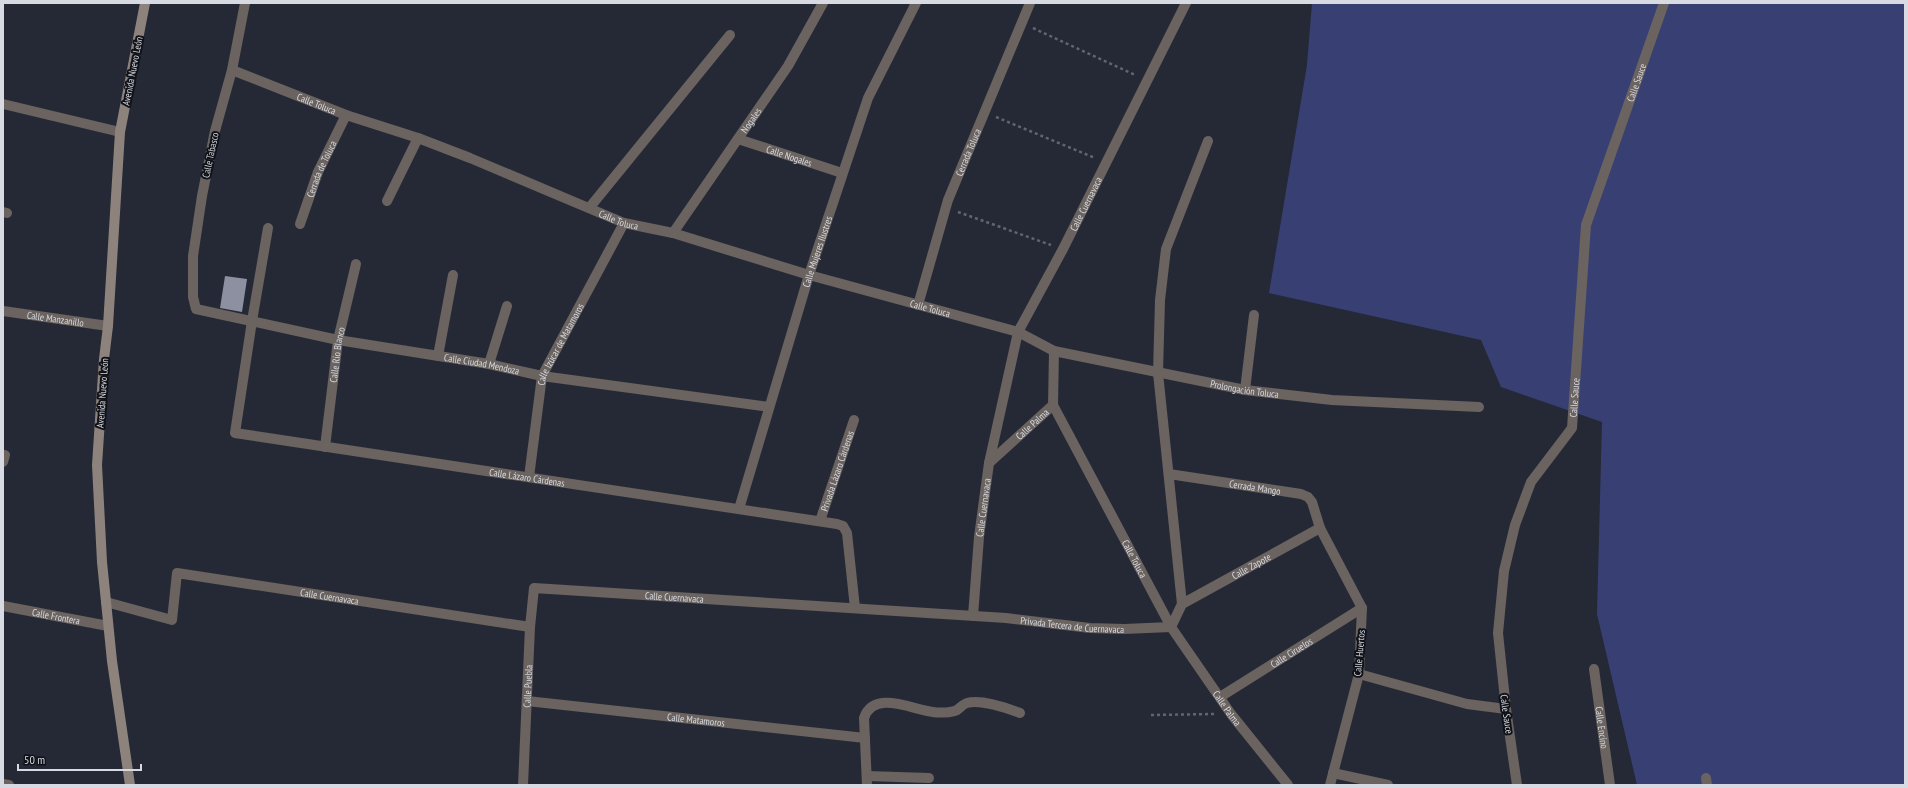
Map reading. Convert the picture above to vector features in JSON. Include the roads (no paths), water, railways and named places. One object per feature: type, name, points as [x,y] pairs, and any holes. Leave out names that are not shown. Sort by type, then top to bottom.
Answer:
[{"type":"main road","name":"Avenida Nuevo León","points":[[130,785],[108,626],[97,465],[104,359],[108,326],[120,132],[145,3]]},
{"type":"street","name":"Calle Tabasco","points":[[196,309],[193,297],[193,256],[202,196],[215,131],[232,70],[245,3]]},
{"type":"street","name":"Nogales","points":[[672,233],[788,66],[823,3]]},
{"type":"street","name":"Calle Mujeres Ilustres","points":[[739,509],[809,275],[868,98],[916,3]]},
{"type":"street","name":"Cerrada Toluca","points":[[918,305],[946,207],[1030,3]]},
{"type":"street","name":"Calle Cuernavaca","points":[[534,588],[973,616],[979,537],[989,463],[1018,332],[1063,249],[1186,3]]},
{"type":"street","name":"Calle Sauce","points":[[1517,785],[1506,709],[1498,633],[1504,571],[1515,525],[1531,482],[1572,428],[1586,225],[1664,3]]},
{"type":"street","points":[[590,207],[730,34]]},
{"type":"street","name":"Calle Toluca","points":[[232,70],[346,115],[418,138],[590,207],[624,223],[672,233],[809,275],[1018,332]]},
{"type":"street","points":[[3,104],[120,132]]},
{"type":"street","name":"Cerrada de Toluca","points":[[300,224],[318,172],[346,115]]},
{"type":"street","points":[[387,201],[418,138]]},
{"type":"street","name":"Calle Nogales","points":[[738,139],[842,173]]},
{"type":"street","points":[[1171,627],[1182,604],[1158,373],[1160,300],[1166,249],[1208,141]]},
{"type":"street","name":"Calle Izúcar de Matamoros","points":[[529,477],[542,376],[624,223]]},
{"type":"street","points":[[252,321],[268,228]]},
{"type":"street","name":"Calle Río Blanco","points":[[325,447],[338,340],[356,264]]},
{"type":"street","points":[[438,356],[453,275]]},
{"type":"street","points":[[489,364],[507,306]]},
{"type":"street","name":"Calle Ciudad Mendoza","points":[[196,309],[338,340],[489,364],[542,376],[770,407]]},
{"type":"street","name":"Calle Manzanillo","points":[[3,311],[108,326]]},
{"type":"street","points":[[1245,390],[1254,316]]},
{"type":"street","name":"Calle Lázaro Cárdenas","points":[[252,321],[235,433],[820,521],[843,526],[847,533],[854,608]]},
{"type":"street","name":"Prolongación Toluca","points":[[1018,332],[1054,351],[1245,390],[1332,400],[1479,407]]},
{"type":"street","name":"Calle Palma","points":[[989,463],[1053,405],[1054,351]]},
{"type":"street","name":"Calle Toluca","points":[[1053,405],[1171,627]]},
{"type":"street","name":"Privada Lázaro Cárdenas","points":[[820,521],[854,420]]},
{"type":"street","name":"Cerrada Mango","points":[[1169,474],[1301,494],[1308,497],[1312,502],[1320,528]]},
{"type":"street","points":[[1320,528],[1362,608]]},
{"type":"street","name":"Calle Zapote","points":[[1182,604],[1320,528]]},
{"type":"street","name":"Calle Cuernavaca","points":[[106,602],[172,620],[177,573],[530,627]]},
{"type":"street","name":"Calle Puebla","points":[[523,785],[530,627],[534,588]]},
{"type":"street","name":"Calle Frontera","points":[[3,606],[108,626]]},
{"type":"street","name":"Calle Huertos","points":[[1330,785],[1358,674],[1362,608]]},
{"type":"street","name":"Calle Ciruelos","points":[[1220,697],[1362,608]]},
{"type":"street","name":"Privada Tercera de Cuernavaca","points":[[973,616],[1090,628],[1124,629],[1171,627]]},
{"type":"street","name":"Calle Palma","points":[[1171,627],[1231,714],[1288,785]]},
{"type":"street","name":"Calle Encino","points":[[1594,669],[1610,785]]},
{"type":"street","points":[[1358,674],[1467,704],[1506,709]]},
{"type":"street","name":"Calle Matamoros","points":[[527,701],[865,738]]},
{"type":"street","points":[[929,778],[867,781],[864,718],[866,712],[874,706],[882,703],[906,704],[933,713],[955,711],[966,703],[996,704],[1020,713]]},
{"type":"street","points":[[1333,773],[1388,785]]},
{"type":"street","points":[[3,784],[9,785]]}]
